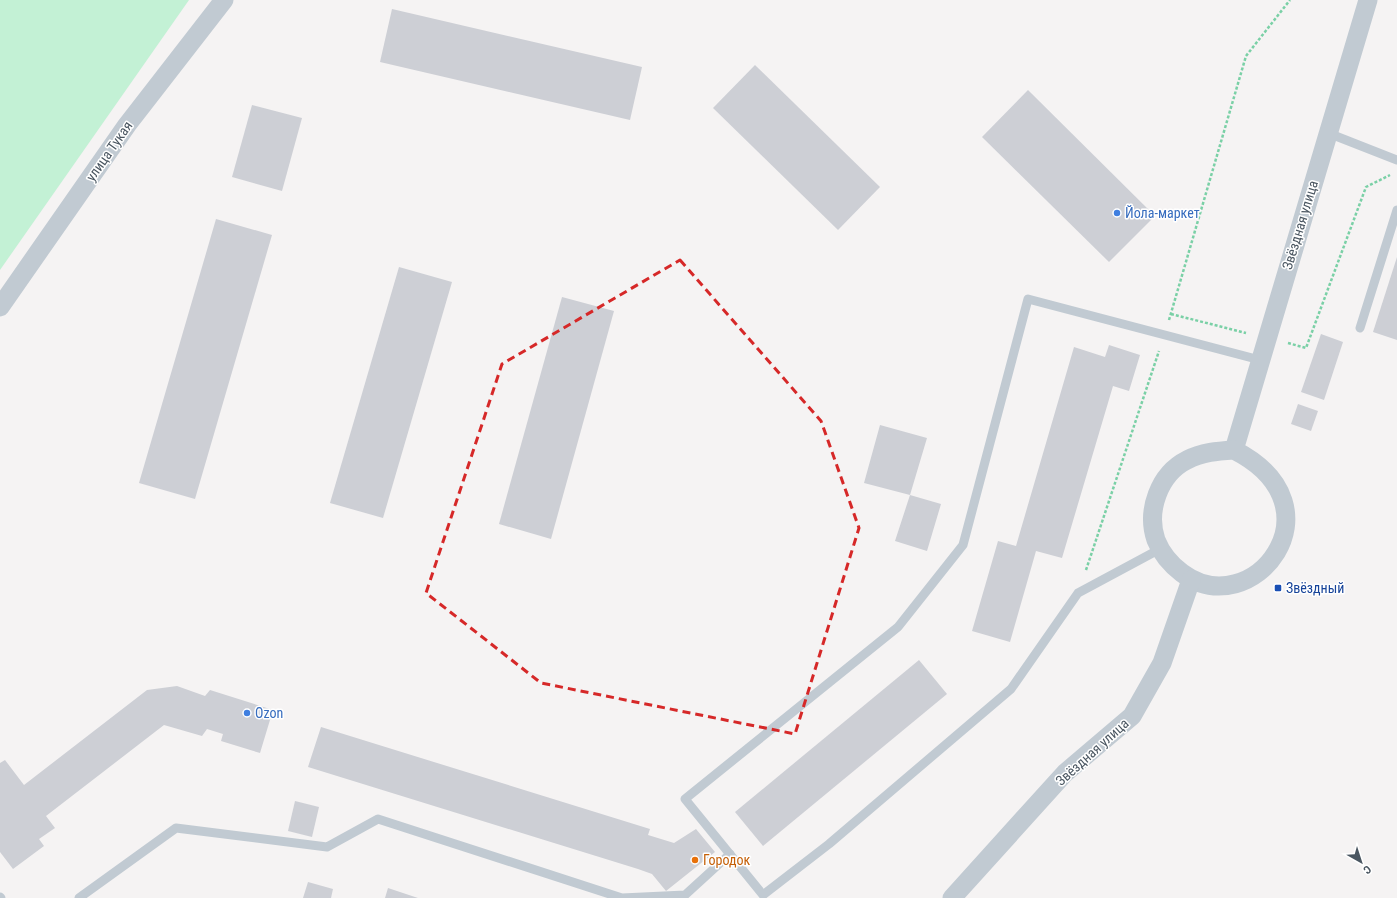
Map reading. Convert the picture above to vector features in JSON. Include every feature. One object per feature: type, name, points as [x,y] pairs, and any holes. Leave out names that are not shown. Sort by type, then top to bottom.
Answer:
[{"type":"street","name":"улица Тукая","points":[[0,307],[127,125],[224,0]]},
{"type":"street","name":"Звёздная улица","points":[[1234,450],[1266,338],[1368,0]]},
{"type":"street","points":[[1234,450],[1251,459],[1268,472],[1279,488],[1286,508],[1286,530],[1279,550],[1263,570],[1243,581],[1226,585],[1207,585],[1191,580],[1170,564],[1160,549],[1154,533],[1153,511],[1157,493],[1165,479],[1175,468],[1187,460],[1203,453],[1234,450]]},
{"type":"street","name":"Звёздная улица","points":[[952,898],[1065,773],[1132,716],[1162,663],[1191,580]]},
{"type":"lane","points":[[1328,133],[1397,160]]},
{"type":"lane","points":[[1360,328],[1397,210]]},
{"type":"lane","points":[[1160,549],[1078,593],[1012,689],[830,844],[763,895],[685,799],[898,627],[963,545],[1028,299],[1260,360]]},
{"type":"lane","points":[[79,898],[176,828],[327,847],[378,819],[622,898],[685,895],[730,854]]},
{"type":"path","points":[[1078,593],[1165,335],[1246,56],[1290,0]]},
{"type":"path","points":[[1171,314],[1306,348],[1366,187],[1397,172]]},
{"type":"highlighted area","points":[[680,260],[821,421],[859,528],[795,734],[541,683],[426,593],[502,364]]},
{"type":"green space","points":[[0,0],[189,0],[0,270]]},
{"type":"building","points":[[392,9],[642,67],[630,120],[380,62]]},
{"type":"building","points":[[755,65],[880,187],[838,230],[713,108]]},
{"type":"building","points":[[1028,90],[1155,216],[1109,262],[982,137]]},
{"type":"building","points":[[252,105],[302,118],[282,191],[232,177]]},
{"type":"building","points":[[216,219],[272,235],[195,499],[139,483]]},
{"type":"building","points":[[1397,257],[1397,340],[1373,332]]},
{"type":"building","points":[[399,267],[452,282],[383,518],[330,503]]},
{"type":"building","points":[[562,297],[614,311],[551,539],[499,524]]},
{"type":"building","points":[[1321,334],[1343,342],[1324,400],[1301,392]]},
{"type":"building","points":[[1109,345],[1140,355],[1129,391],[1113,386],[1062,558],[1036,551],[1010,642],[972,631],[998,541],[1016,546],[1074,347],[1105,357]]},
{"type":"building","points":[[1298,404],[1318,411],[1311,431],[1291,424]]},
{"type":"building","points":[[880,425],[927,438],[910,495],[864,483]]},
{"type":"building","points":[[910,495],[941,504],[927,551],[895,541]]},
{"type":"building","points":[[919,660],[947,694],[763,846],[735,812]]},
{"type":"building","points":[[177,686],[205,696],[210,690],[273,710],[260,753],[221,741],[223,734],[207,729],[202,736],[164,725],[46,816],[55,828],[39,839],[44,846],[13,869],[0,852],[0,763],[5,760],[24,785],[147,690]]},
{"type":"building","points":[[321,727],[650,829],[648,835],[674,843],[696,829],[715,852],[666,891],[652,874],[638,869],[308,767]]},
{"type":"building","points":[[295,801],[319,807],[312,837],[288,831]]},
{"type":"building","points":[[308,882],[333,889],[331,898],[303,898]]},
{"type":"building","points":[[388,888],[418,898],[385,898]]},
{"type":"place","name":"Йола-маркет","points":[[1117,213]]},
{"type":"place","name":"Звёздный","points":[[1278,588]]},
{"type":"place","name":"Ozon","points":[[247,713]]},
{"type":"place","name":"Городок","points":[[695,860]]}]
